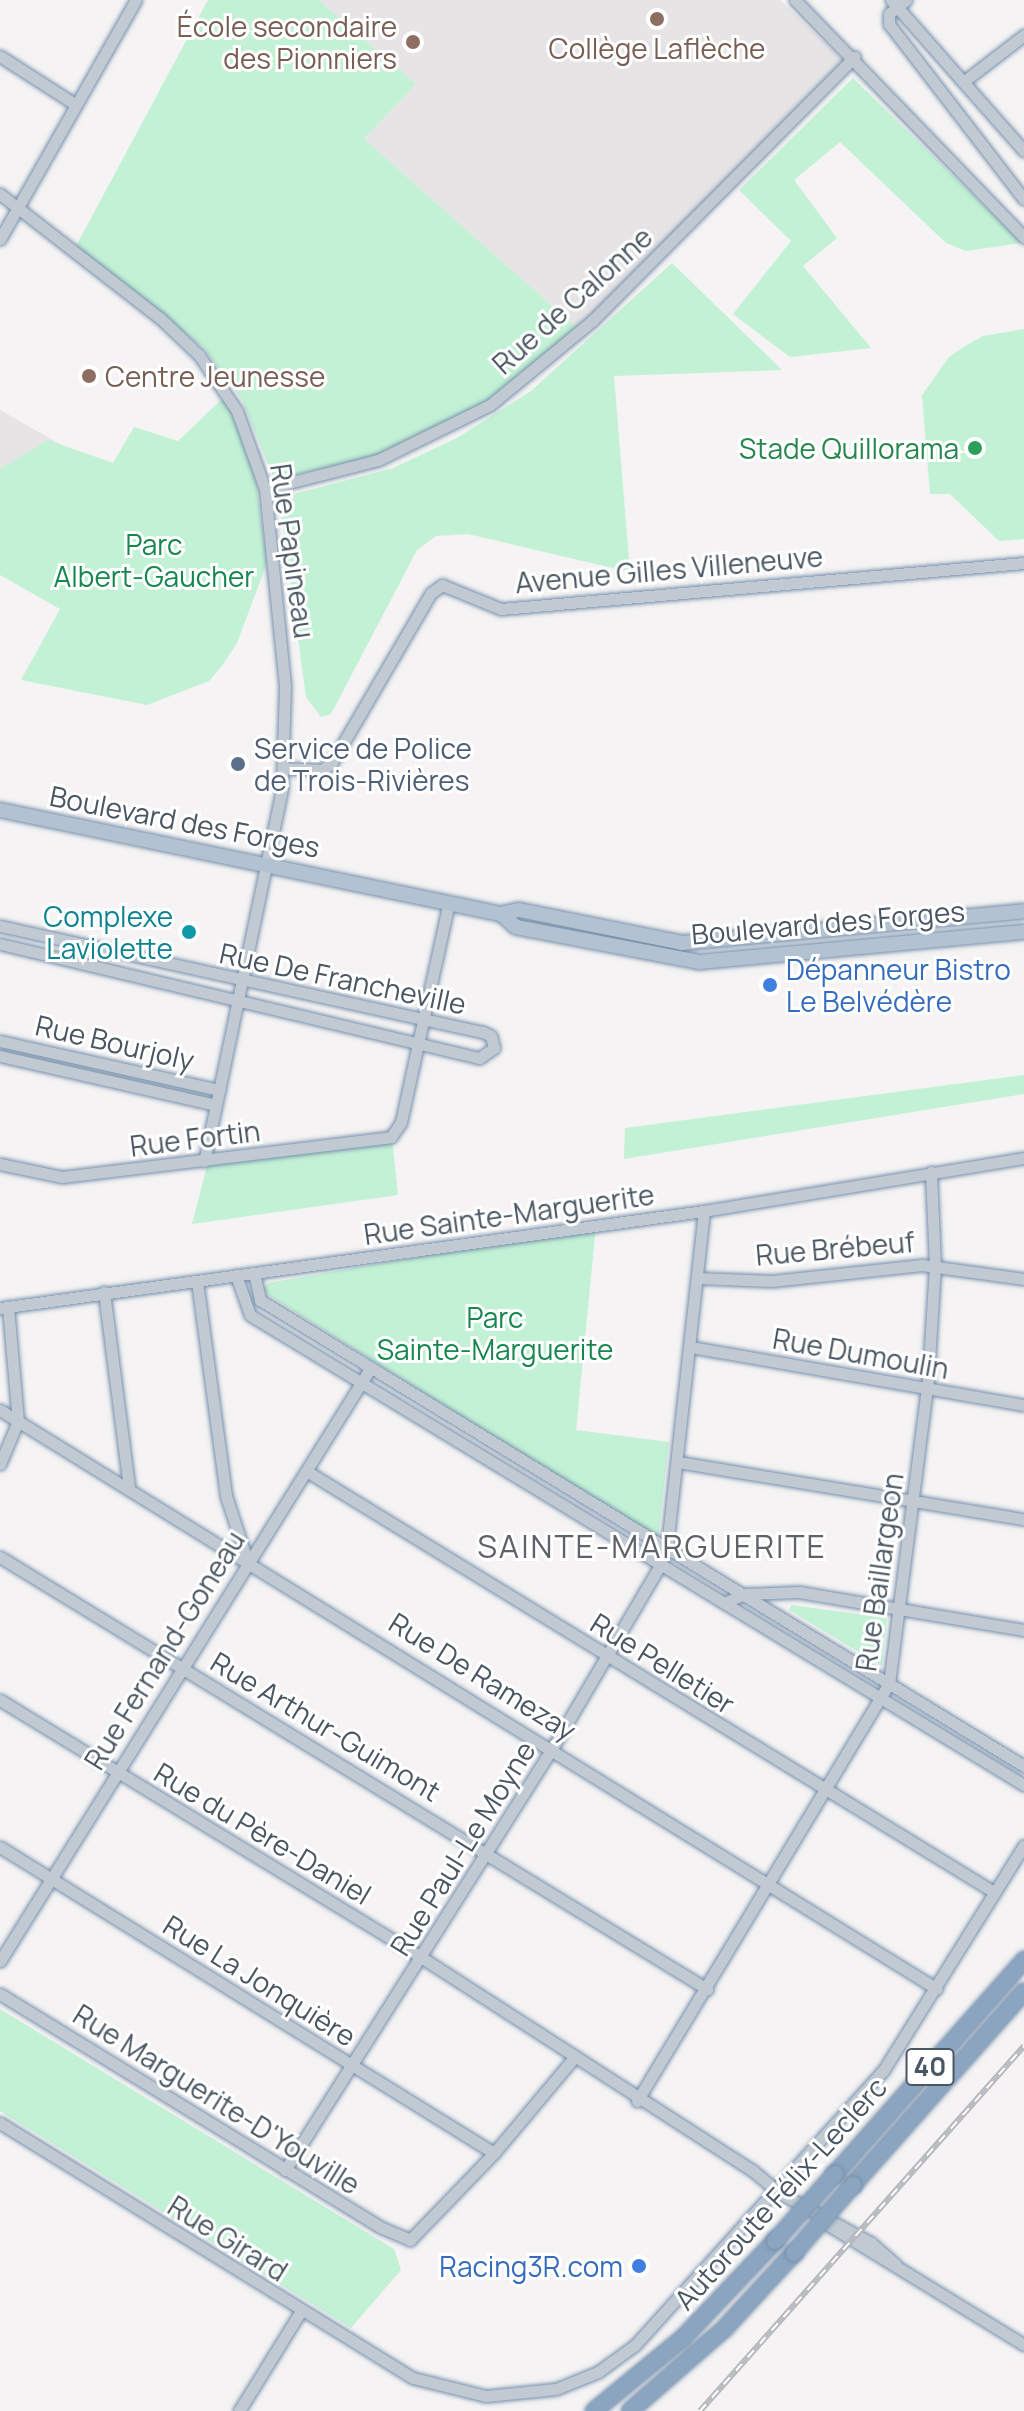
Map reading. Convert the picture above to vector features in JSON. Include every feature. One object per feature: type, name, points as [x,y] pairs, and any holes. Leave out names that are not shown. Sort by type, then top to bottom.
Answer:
[{"type":"highway","name":"Autoroute Félix-Leclerc","points":[[594,2411],[683,2338],[775,2241],[1024,1960]]},
{"type":"highway","name":"Autoroute Félix-Leclerc","points":[[630,2411],[725,2328],[1024,1992]]},
{"type":"main road","name":"Boulevard des Forges","points":[[0,810],[501,914],[519,910],[669,942],[722,942],[1024,911]]},
{"type":"main road","name":"Boulevard des Forges","points":[[501,914],[516,927],[605,947],[676,960],[723,962],[1024,932]]},
{"type":"main road","points":[[900,924],[902,944]]},
{"type":"main road","points":[[722,942],[723,962]]},
{"type":"street","points":[[795,0],[854,57],[1024,237]]},
{"type":"street","points":[[0,239],[133,1]]},
{"type":"street","points":[[1024,151],[898,2],[888,16],[889,24],[1024,199]]},
{"type":"street","points":[[963,82],[1024,35]]},
{"type":"street","points":[[0,56],[76,105]]},
{"type":"street","name":"Rue de Calonne","points":[[265,489],[378,460],[490,405],[593,320],[854,57]]},
{"type":"street","name":"Rue Papineau","points":[[0,194],[171,327],[203,360],[242,422],[265,489],[285,685],[283,768],[269,864],[204,1161]]},
{"type":"street","name":"Avenue Gilles Villeneuve","points":[[283,768],[321,770],[331,764],[431,593],[442,585],[501,609],[1024,563]]},
{"type":"street","points":[[419,1040],[449,902]]},
{"type":"street","name":"Rue De Francheville","points":[[0,926],[487,1034],[494,1048],[479,1058],[419,1040],[0,944]]},
{"type":"street","name":"Rue Fortin","points":[[0,1164],[62,1177],[382,1140],[394,1134],[419,1040]]},
{"type":"street","name":"Rue Bourjoly","points":[[0,1041],[220,1090]]},
{"type":"street","name":"Rue Bourjoly","points":[[0,1056],[216,1105]]},
{"type":"street","name":"Rue Sainte-Marguerite","points":[[4,1307],[704,1211],[1024,1158]]},
{"type":"street","name":"Rue Baillargeon","points":[[637,2101],[882,1701],[889,1684],[901,1610],[927,1389],[935,1265],[931,1172]]},
{"type":"street","name":"Rue Paul-Le Moyne","points":[[285,2170],[553,1747],[660,1565],[667,1546],[678,1462],[704,1211]]},
{"type":"street","name":"Rue Brébeuf","points":[[697,1278],[772,1281],[882,1265],[935,1265],[1024,1279]]},
{"type":"street","points":[[254,1273],[260,1300],[518,1454],[1024,1766]]},
{"type":"street","points":[[236,1275],[250,1315],[1024,1785]]},
{"type":"street","points":[[197,1281],[226,1496],[247,1560]]},
{"type":"street","points":[[104,1292],[129,1488]]},
{"type":"street","points":[[0,1464],[18,1421],[4,1307]]},
{"type":"street","name":"Rue Dumoulin","points":[[691,1347],[1024,1405]]},
{"type":"street","name":"Rue Fernand-Goneau","points":[[0,1961],[247,1560],[308,1472],[371,1367]]},
{"type":"street","name":"Rue De Ramezay","points":[[0,1410],[553,1747],[937,1989]]},
{"type":"street","points":[[508,1471],[518,1454]]},
{"type":"street","points":[[678,1462],[1024,1519]]},
{"type":"street","name":"Rue Pelletier","points":[[308,1472],[994,1892]]},
{"type":"street","name":"Rue Arthur-Guimont","points":[[0,1557],[486,1850],[707,1989]]},
{"type":"street","points":[[724,1603],[744,1594],[799,1592],[1024,1630]]},
{"type":"street","name":"Rue du Père-Daniel","points":[[0,1700],[421,1957],[637,2101],[813,2213],[836,2234],[896,2265],[1024,2345]]},
{"type":"street","points":[[775,2190],[897,2054],[1024,1845]]},
{"type":"street","name":"Rue La Jonquière","points":[[0,1847],[494,2153]]},
{"type":"street","name":"Rue Marguerite-D'Youville","points":[[0,1994],[285,2170],[410,2240],[494,2153]]},
{"type":"street","points":[[494,2153],[573,2059]]},
{"type":"street","name":"Rue Girard","points":[[0,2123],[301,2311],[434,2387],[515,2397],[563,2387],[603,2370],[653,2327],[775,2190]]},
{"type":"street","points":[[239,2411],[301,2311]]},
{"type":"shaded area","name":"Collège Laflèche","points":[[319,0],[780,0],[849,66],[578,329],[364,139],[416,84]]},
{"type":"shaded area","points":[[0,410],[132,485],[0,490]]},
{"type":"green space","points":[[208,0],[319,0],[416,84],[364,139],[578,329],[527,381],[380,456],[274,479],[242,400],[203,347],[75,248]]},
{"type":"green space","points":[[853,78],[1022,243],[966,251],[946,243],[840,142],[794,180],[837,238],[803,266],[871,348],[790,357],[733,314],[791,241],[739,190]]},
{"type":"green space","points":[[672,263],[782,370],[614,376],[630,572],[468,534],[436,536],[417,550],[331,714],[321,717],[306,697],[279,498],[393,468],[457,438],[531,391]]},
{"type":"green space","name":"Stade Quillorama","points":[[1024,329],[1024,539],[999,541],[950,494],[930,494],[922,395],[949,357],[965,346],[983,336]]},
{"type":"green space","name":"Parc Albert-Gaucher","points":[[223,398],[253,457],[267,563],[237,643],[221,667],[209,681],[147,705],[21,680],[60,609],[0,575],[0,469],[48,440],[113,463],[134,427],[178,441]]},
{"type":"green space","points":[[1024,1075],[1024,1094],[624,1159],[625,1128]]},
{"type":"green space","points":[[392,1138],[398,1195],[192,1224],[209,1159]]},
{"type":"green space","name":"Parc Sainte-Marguerite","points":[[596,1226],[576,1430],[669,1442],[658,1540],[262,1291],[268,1283]]},
{"type":"green space","points":[[791,1605],[887,1618],[882,1666],[789,1610]]},
{"type":"green space","points":[[0,2009],[394,2249],[401,2270],[351,2328],[0,2111]]},
{"type":"railway","points":[[700,2411],[1024,2046]]},
{"type":"place","name":"Collège Laflèche","points":[[657,19]]},
{"type":"place","name":"École secondaire des Pionniers","points":[[413,42]]},
{"type":"place","name":"Centre Jeunesse","points":[[89,376]]},
{"type":"place","name":"Stade Quillorama","points":[[975,448]]},
{"type":"place","name":"Service de Police de Trois-Rivières","points":[[238,764]]},
{"type":"place","name":"Complexe Laviolette","points":[[189,932]]},
{"type":"place","name":"Dépanneur Bistro Le Belvédère","points":[[770,985]]},
{"type":"place","name":"Racing3R.com","points":[[639,2266]]},
{"type":"district","name":"SAINTE-MARGUERITE","points":[[652,1546]]}]
